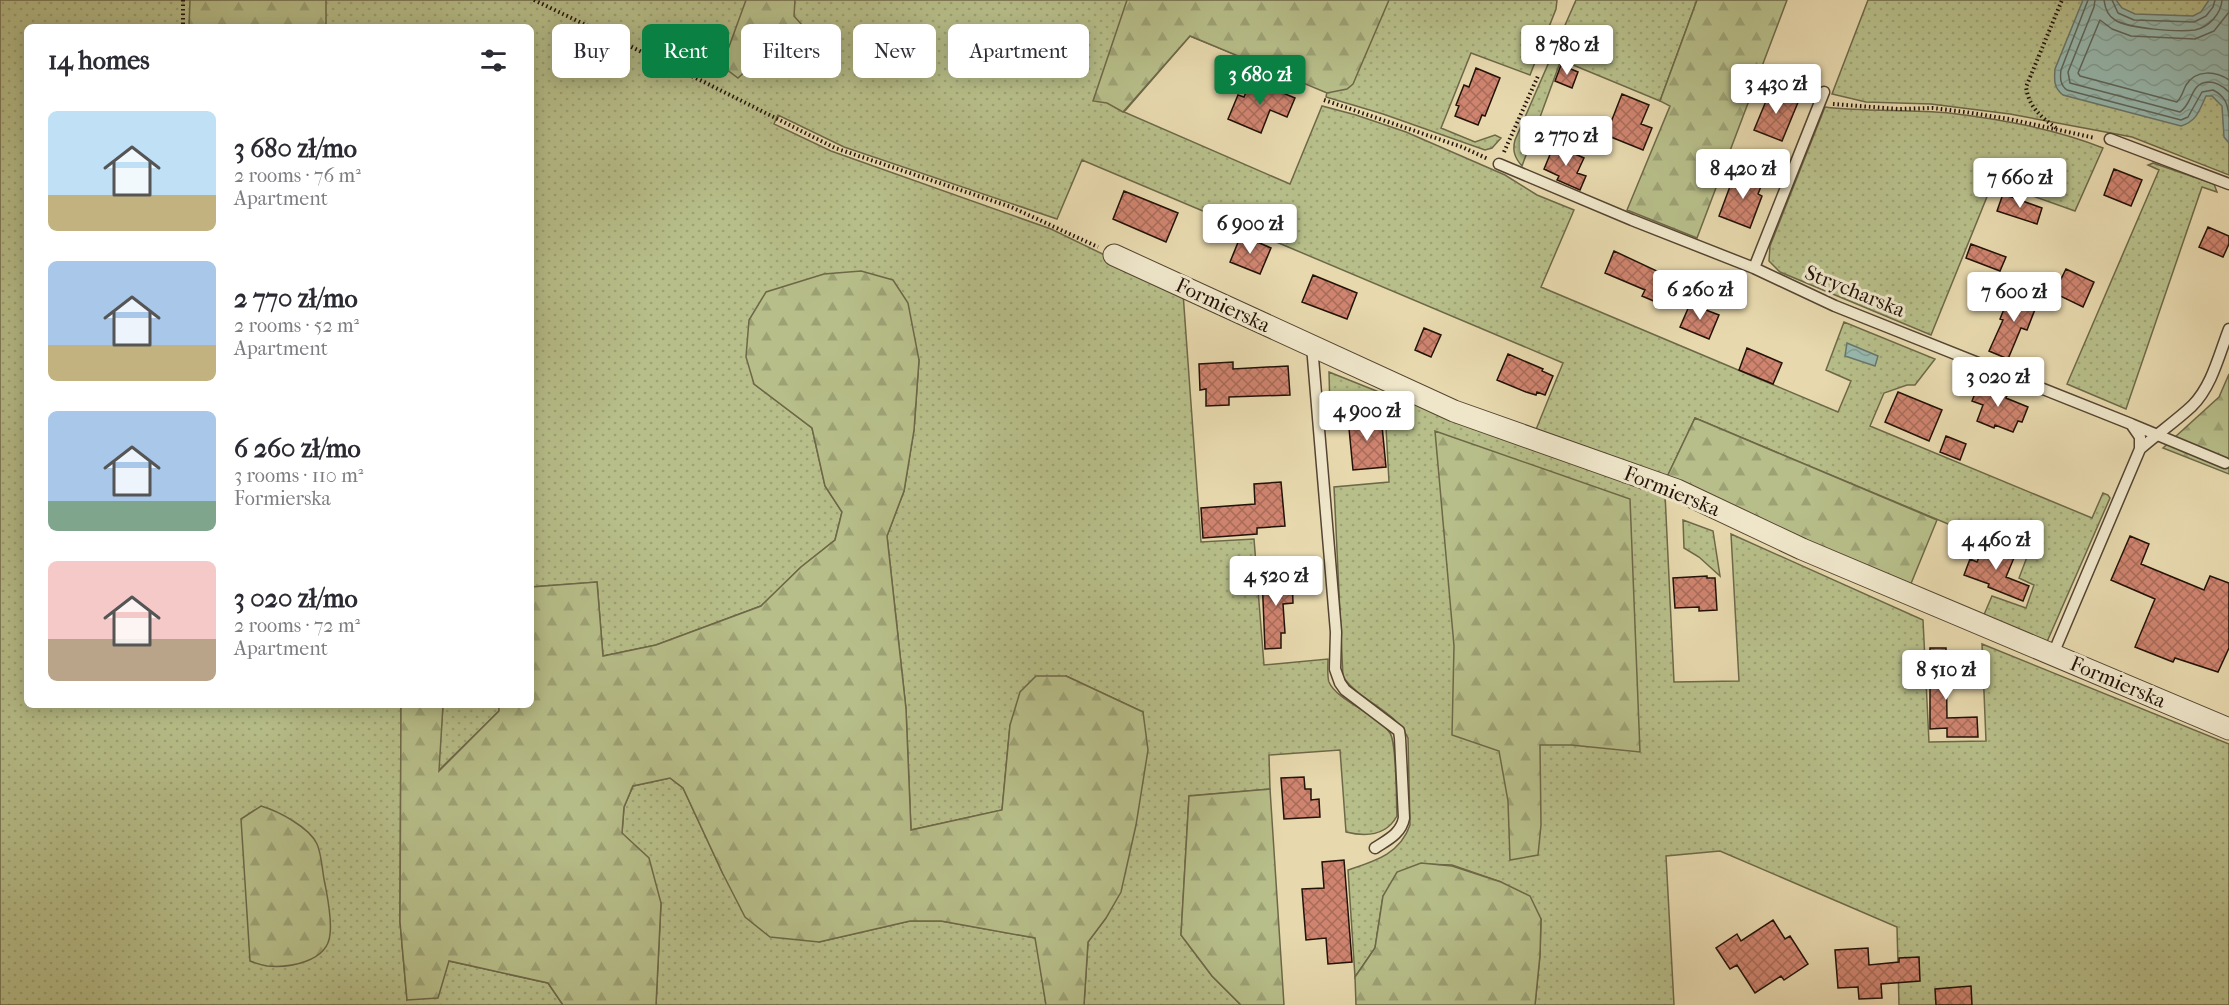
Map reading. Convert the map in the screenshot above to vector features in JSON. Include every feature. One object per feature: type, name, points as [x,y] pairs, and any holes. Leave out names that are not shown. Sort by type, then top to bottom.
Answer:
[{"type":"street","name":"Formierska","points":[[1114,255],[1454,411],[1677,490],[1802,549],[2229,729]]},
{"type":"lane","points":[[1754,268],[1822,97]]},
{"type":"lane","points":[[2110,139],[2229,184]]},
{"type":"lane","name":"Strycharska","points":[[1499,164],[1754,268],[1835,306],[2225,463]]},
{"type":"lane","points":[[2140,449],[2192,406],[2203,392],[2211,378],[2229,329]]},
{"type":"lane","points":[[1312,346],[1336,632],[1335,669],[1345,690],[1399,730],[1404,818],[1402,827],[1396,834],[1375,848]]},
{"type":"lane","points":[[2052,654],[2140,449],[2140,437],[2131,424]]},
{"type":"path","points":[[183,0],[183,24]]},
{"type":"path","points":[[534,0],[835,148],[1011,207],[1114,255]]},
{"type":"path","points":[[2059,130],[2032,108],[2026,87],[2062,0]]},
{"type":"path","points":[[1324,100],[1462,147],[1499,164],[1538,76]]},
{"type":"path","points":[[1822,97],[1898,109],[1933,108],[2009,119],[2092,138],[2110,139]]},
{"type":"green space","points":[[0,0],[1557,0],[1556,9],[1530,75],[1471,53],[1441,128],[1475,142],[1495,135],[1501,138],[1492,148],[1485,150],[1383,114],[1326,97],[1327,92],[1190,36],[1124,112],[1290,184],[1322,106],[1406,132],[1505,175],[1537,195],[1574,210],[1541,287],[1838,412],[1851,381],[1826,370],[1844,322],[1935,359],[1915,385],[1907,385],[1884,393],[1870,426],[2092,518],[2103,493],[2110,498],[2046,644],[1983,617],[1992,596],[2026,608],[2034,585],[2019,578],[2027,557],[1695,418],[1666,479],[1535,432],[1563,363],[1082,160],[1057,219],[844,147],[778,115],[774,124],[831,151],[1051,229],[1183,293],[1201,542],[1254,539],[1264,665],[1328,659],[1328,680],[1333,689],[1377,720],[1390,733],[1395,760],[1397,816],[1387,828],[1375,833],[1346,832],[1340,750],[1269,755],[1270,789],[1189,796],[1181,935],[1212,976],[1241,1005],[1084,1005],[1088,942],[1106,918],[1143,712],[1066,676],[1010,725],[1002,810],[911,830],[906,709],[887,536],[904,491],[914,430],[919,360],[754,384],[812,428],[825,486],[842,512],[835,540],[801,567],[761,606],[656,645],[603,656],[597,582],[534,587],[534,24],[24,24],[24,708],[401,708],[400,922],[407,1000],[449,961],[548,983],[563,1005],[0,1005]]},
{"type":"green space","points":[[190,0],[326,0],[326,24],[189,24]]},
{"type":"green space","points":[[746,0],[795,0],[794,16],[801,24],[741,24],[741,75],[738,78],[729,71],[729,47]]},
{"type":"green space","points":[[1127,0],[1389,0],[1353,84],[1347,89],[1327,93],[1190,36],[1123,112],[1107,103],[1093,101]]},
{"type":"green space","points":[[1576,0],[1697,0],[1660,101],[1561,60],[1522,166],[1515,154],[1515,140]]},
{"type":"green space","points":[[1697,0],[1787,0],[1697,238],[1627,210],[1670,106],[1660,101]]},
{"type":"green space","points":[[1868,0],[2229,0],[2229,175],[2132,137],[2010,114],[1931,104],[1866,102],[1832,94]]},
{"type":"green space","points":[[1825,107],[1949,113],[1988,118],[2047,130],[2103,148],[2075,211],[1993,182],[1931,335],[1780,272],[1769,261],[1770,246]]},
{"type":"green space","points":[[2153,163],[2214,184],[2217,192],[2202,187],[2126,409],[2067,384],[2159,170],[2148,165]]},
{"type":"green space","points":[[861,271],[893,280],[908,303],[919,360],[914,430],[904,491],[887,536],[906,709],[911,830],[1002,810],[1010,725],[1020,692],[1036,676],[1066,676],[1143,712],[1148,750],[1136,825],[1121,892],[1106,918],[1088,942],[1084,1005],[1046,1005],[1035,938],[941,921],[910,921],[819,942],[770,937],[745,917],[683,788],[670,778],[633,786],[624,807],[622,833],[649,858],[661,903],[656,1005],[563,1005],[548,983],[449,961],[438,998],[407,1000],[400,922],[401,708],[443,708],[439,771],[499,711],[499,708],[534,708],[534,587],[597,582],[603,656],[656,645],[761,606],[801,567],[835,540],[842,512],[825,486],[812,428],[754,384],[746,357],[749,320],[766,292],[824,274]]},
{"type":"green space","points":[[1329,372],[1384,394],[1387,389],[1665,494],[1674,682],[1739,681],[1731,534],[1923,620],[1929,742],[1986,741],[1982,644],[2229,744],[2229,1005],[1899,1005],[1897,927],[1720,851],[1666,856],[1674,1005],[1535,1005],[1541,919],[1501,882],[1452,865],[1421,864],[1383,896],[1375,948],[1355,977],[1348,870],[1385,855],[1393,850],[1406,835],[1410,825],[1408,738],[1394,720],[1350,686],[1343,677],[1334,487],[1389,482],[1385,409],[1330,411]]},
{"type":"green space","points":[[2229,374],[2229,474],[2163,448],[2219,397]]},
{"type":"green space","points":[[1695,418],[1937,520],[1910,586],[1666,479]]},
{"type":"green space","points":[[1435,431],[1630,499],[1640,752],[1571,745],[1540,745],[1541,825],[1538,855],[1510,860],[1508,801],[1499,751],[1452,735],[1454,646]]},
{"type":"green space","points":[[1683,520],[1713,531],[1720,576],[1699,557],[1684,548]]},
{"type":"green space","points":[[443,708],[499,708],[499,711],[438,771]]},
{"type":"green space","points":[[670,778],[683,788],[723,874],[819,942],[910,921],[941,921],[1036,938],[1046,1005],[656,1005],[661,903],[622,833],[624,807],[633,786]]},
{"type":"green space","points":[[1270,789],[1284,1005],[1241,1005],[1212,976],[1181,935],[1189,796]]},
{"type":"green space","points":[[261,806],[300,826],[317,844],[329,909],[330,934],[328,943],[322,951],[306,961],[286,966],[267,966],[250,961],[241,819]]},
{"type":"green space","points":[[1421,863],[1452,866],[1501,882],[1530,896],[1541,919],[1535,1005],[1356,1005],[1355,977],[1375,948],[1383,896],[1397,872]]},
{"type":"water","points":[[2083,0],[2116,0],[2122,8],[2135,14],[2193,16],[2201,12],[2209,0],[2229,0],[2229,143],[2224,137],[2222,106],[2212,96],[2206,96],[2194,118],[2181,126],[2063,95],[2055,84],[2055,69]]},
{"type":"water","points":[[1847,343],[1878,356],[1875,366],[1845,356]]},
{"type":"building","points":[[1561,65],[1578,72],[1572,88],[1555,81]]},
{"type":"building","points":[[1476,68],[1500,78],[1485,116],[1482,115],[1478,125],[1455,116],[1459,106],[1456,105],[1464,85],[1469,87]]},
{"type":"building","points":[[1251,80],[1295,98],[1287,117],[1270,110],[1261,133],[1228,119],[1238,95],[1244,97]]},
{"type":"building","points":[[1771,89],[1799,100],[1782,141],[1754,130]]},
{"type":"building","points":[[1622,94],[1649,105],[1641,124],[1652,128],[1643,150],[1606,135]]},
{"type":"building","points":[[1554,145],[1584,158],[1577,173],[1586,176],[1580,190],[1557,180],[1559,176],[1544,169]]},
{"type":"building","points":[[2114,169],[2142,180],[2131,206],[2104,195]]},
{"type":"building","points":[[1740,171],[1764,179],[1758,194],[1762,196],[1750,228],[1719,216],[1732,181],[1736,183]]},
{"type":"building","points":[[1124,191],[1178,213],[1166,242],[1113,219]]},
{"type":"building","points":[[2003,194],[2042,208],[2037,224],[1997,211]]},
{"type":"building","points":[[2208,227],[2229,236],[2229,244],[2223,257],[2199,247]]},
{"type":"building","points":[[1241,235],[1271,248],[1260,274],[1230,262]]},
{"type":"building","points":[[1971,244],[2006,257],[2000,271],[1966,258]]},
{"type":"building","points":[[1614,251],[1674,279],[1663,305],[1642,296],[1645,290],[1605,273]]},
{"type":"building","points":[[2066,269],[2094,282],[2083,307],[2054,293]]},
{"type":"building","points":[[1313,275],[1357,293],[1347,319],[1302,302]]},
{"type":"building","points":[[2025,292],[2039,299],[2027,330],[2021,328],[2008,359],[1989,351],[2003,320],[2000,319],[2010,294],[2022,299]]},
{"type":"building","points":[[1690,304],[1719,315],[1709,339],[1680,327]]},
{"type":"building","points":[[1424,328],[1441,335],[1431,357],[1415,350]]},
{"type":"building","points":[[1747,348],[1782,363],[1773,384],[1739,370]]},
{"type":"building","points":[[1508,354],[1543,369],[1542,371],[1553,376],[1545,395],[1526,392],[1497,380]]},
{"type":"building","points":[[1233,362],[1233,369],[1288,366],[1290,395],[1229,397],[1229,405],[1206,406],[1206,389],[1200,390],[1199,364]]},
{"type":"building","points":[[1980,381],[2008,394],[2006,398],[2028,407],[2022,422],[2018,421],[2013,432],[1977,421],[1983,405],[1972,401]]},
{"type":"building","points":[[1898,392],[1942,410],[1929,441],[1885,422]]},
{"type":"building","points":[[1381,415],[1386,467],[1353,470],[1348,418]]},
{"type":"building","points":[[1946,436],[1966,444],[1960,460],[1940,452]]},
{"type":"building","points":[[1281,482],[1285,526],[1257,528],[1257,534],[1203,538],[1201,508],[1255,504],[1254,484]]},
{"type":"building","points":[[2130,536],[2149,544],[2141,564],[2204,590],[2210,576],[2229,583],[2229,648],[2218,672],[2175,658],[2173,662],[2135,647],[2155,599],[2111,580]]},
{"type":"building","points":[[1986,541],[2016,553],[2006,577],[2029,586],[2023,601],[1988,587],[1989,584],[1964,575],[1970,559],[1977,562]]},
{"type":"building","points":[[1292,575],[1293,603],[1283,604],[1285,633],[1281,633],[1281,648],[1265,649],[1262,576]]},
{"type":"building","points":[[1707,576],[1707,578],[1715,578],[1717,610],[1699,611],[1699,607],[1675,608],[1673,578]]},
{"type":"building","points":[[1930,648],[1946,648],[1947,718],[1977,717],[1978,737],[1947,737],[1947,728],[1930,729]]},
{"type":"building","points":[[1304,777],[1305,789],[1311,789],[1311,800],[1319,799],[1320,817],[1284,819],[1281,778]]},
{"type":"building","points":[[1344,860],[1352,962],[1328,964],[1326,938],[1306,940],[1302,889],[1324,888],[1322,862]]},
{"type":"building","points":[[1773,920],[1785,939],[1790,936],[1808,964],[1784,980],[1781,976],[1755,993],[1737,965],[1730,969],[1716,948],[1737,934],[1741,941]]},
{"type":"building","points":[[1868,948],[1869,965],[1899,962],[1899,958],[1919,957],[1920,981],[1881,984],[1882,998],[1859,999],[1858,987],[1838,988],[1835,950]]},
{"type":"building","points":[[1971,986],[1972,1005],[1936,1005],[1935,989]]}]
